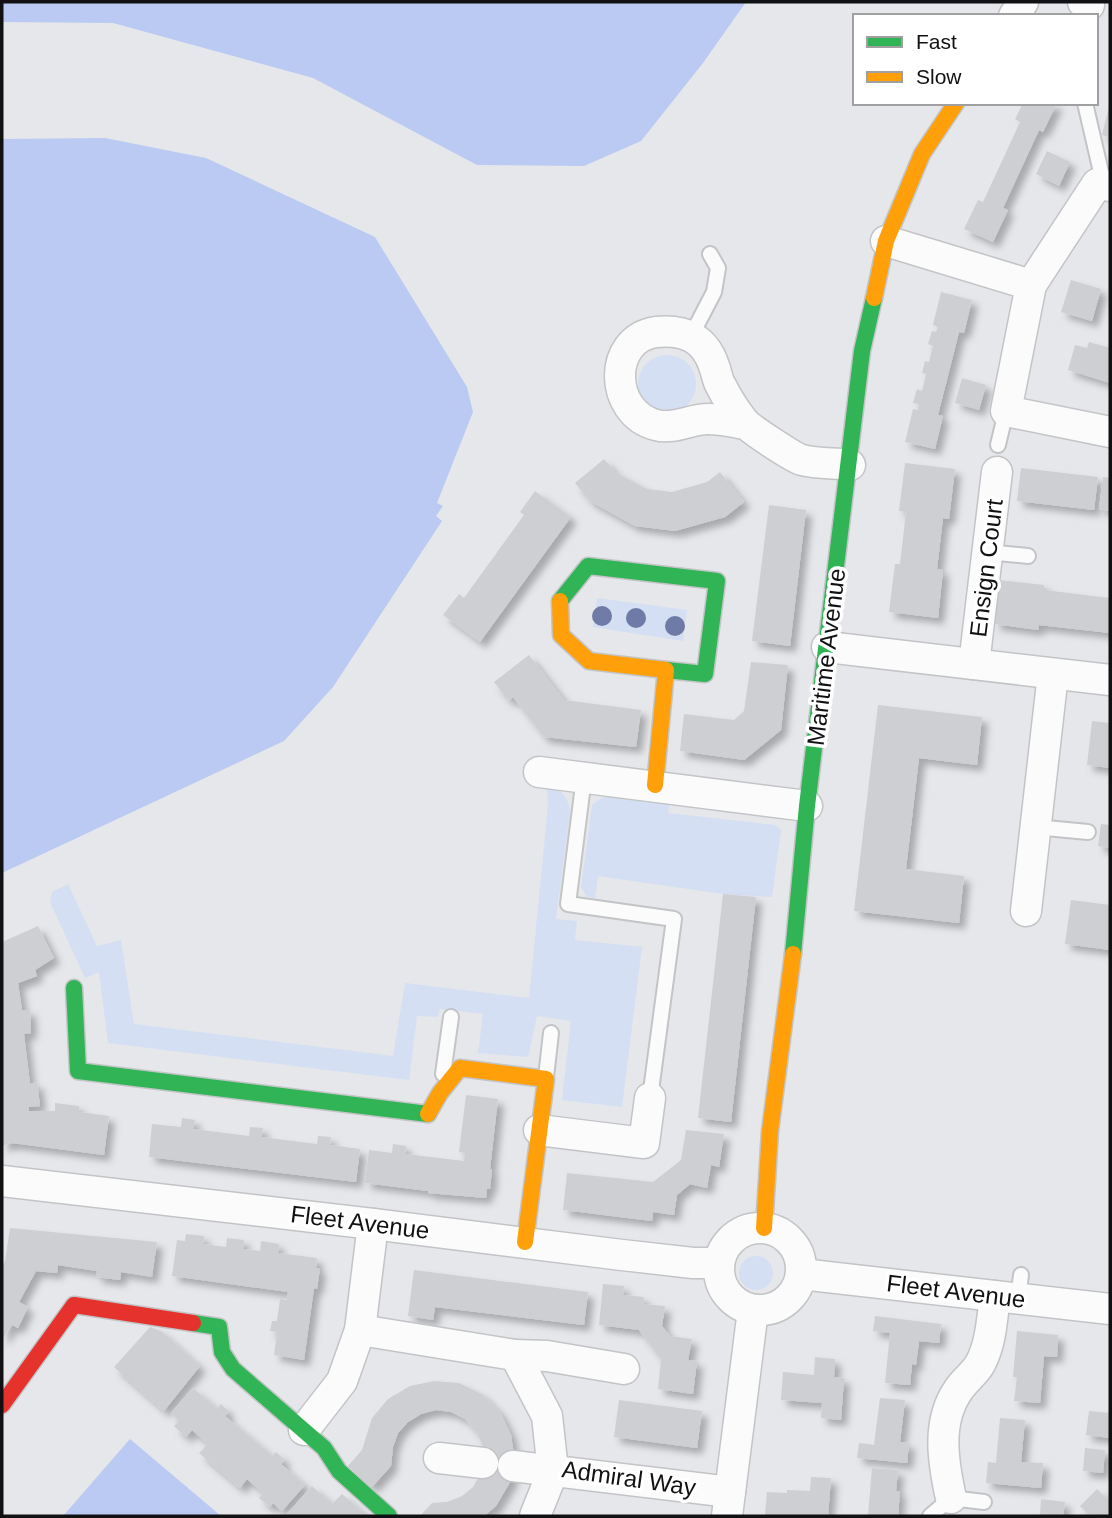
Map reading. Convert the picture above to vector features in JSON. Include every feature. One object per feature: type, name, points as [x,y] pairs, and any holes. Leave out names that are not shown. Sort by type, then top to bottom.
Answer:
[{"type":"street","name":"Maritime Avenue","points":[[764,1228],[770,1131],[800,954],[807,806],[862,351],[886,241],[922,154],[955,105]]},
{"type":"street","points":[[1107,186],[1097,184],[1031,285],[1006,411],[1110,432]]},
{"type":"street","points":[[886,241],[1031,285]]},
{"type":"street","points":[[746,424],[709,419],[674,426],[657,426],[640,419],[628,407],[619,380],[621,364],[629,349],[651,333],[672,330],[691,336],[706,349],[720,385],[746,424],[801,460],[850,465]]},
{"type":"street","name":"Ensign Court","points":[[974,664],[998,458]]},
{"type":"street","points":[[588,566],[717,581],[705,674],[666,670],[589,661],[561,635],[560,599],[588,566]]},
{"type":"street","name":"Ensign Court","points":[[827,647],[1110,680]]},
{"type":"street","points":[[655,785],[666,670]]},
{"type":"street","points":[[1026,911],[1053,674]]},
{"type":"street","points":[[539,772],[807,806]]},
{"type":"street","points":[[74,988],[78,1071],[429,1114],[440,1093],[460,1068],[546,1079],[525,1242]]},
{"type":"street","points":[[539,1130],[644,1143],[650,1098]]},
{"type":"street","name":"Fleet Avenue","points":[[2,1181],[667,1260],[719,1263]]},
{"type":"street","points":[[304,1430],[342,1381],[360,1330],[373,1224]]},
{"type":"street","points":[[764,1228],[787,1238],[796,1249],[801,1274],[790,1298],[779,1306],[753,1310],[741,1306],[723,1288],[719,1263],[730,1241],[751,1229],[764,1228]]},
{"type":"street","name":"Fleet Avenue","points":[[801,1274],[1011,1290],[1110,1309]]},
{"type":"street","points":[[940,1507],[945,1422],[957,1391],[979,1364],[1011,1290]]},
{"type":"street","points":[[2,1405],[74,1305],[219,1327],[222,1352],[233,1369],[324,1448],[339,1471],[388,1516]]},
{"type":"street","points":[[728,1504],[753,1310]]},
{"type":"street","points":[[360,1330],[624,1369]]},
{"type":"street","name":"Admiral Way","points":[[515,1355],[547,1416],[553,1471],[728,1504]]},
{"type":"street","points":[[439,1458],[483,1463]]},
{"type":"street","points":[[513,1466],[553,1471],[536,1516]]},
{"type":"lane","points":[[1086,105],[1107,186]]},
{"type":"lane","points":[[691,336],[714,292],[718,268],[710,254]]},
{"type":"lane","points":[[998,458],[1006,411]]},
{"type":"lane","points":[[987,552],[1028,556]]},
{"type":"lane","points":[[584,777],[568,904],[674,919],[650,1098]]},
{"type":"lane","points":[[1035,827],[1088,832]]},
{"type":"lane","points":[[440,1093],[451,1017]]},
{"type":"lane","points":[[546,1079],[551,1033]]},
{"type":"lane","points":[[940,1507],[984,1502]]},
{"type":"shaded area","points":[[667,355],[678,357],[691,368],[696,384],[694,395],[683,408],[667,413],[656,411],[643,400],[638,384],[640,373],[651,360]]},
{"type":"shaded area","points":[[597,598],[687,610],[683,641],[593,627]]},
{"type":"shaded area","points":[[547,785],[563,794],[570,811],[556,919],[577,921],[575,940],[642,947],[622,1107],[562,1100],[571,1021],[537,1016],[528,1057],[478,1053],[483,1014],[440,1009],[438,1017],[417,1016],[409,1080],[108,1043],[99,972],[85,978],[50,902],[52,892],[68,884],[97,946],[121,940],[134,1024],[393,1056],[405,983],[529,998],[548,805]]},
{"type":"shaded area","points":[[613,794],[670,801],[668,813],[775,825],[781,830],[772,897],[723,894],[598,876],[595,898],[587,897],[581,887],[592,805]]},
{"type":"shaded area","points":[[756,1256],[768,1261],[773,1273],[768,1285],[756,1290],[744,1285],[739,1273],[744,1261]]},
{"type":"water","points":[[2,2],[746,2],[703,63],[641,141],[584,166],[477,165],[313,78],[113,23],[2,22]]},
{"type":"water","points":[[105,138],[206,158],[375,237],[467,387],[473,412],[437,503],[443,506],[436,516],[442,521],[333,687],[284,741],[2,873],[2,139]]},
{"type":"water","points":[[130,1439],[221,1516],[63,1516]]},
{"type":"building","points":[[1022,105],[1056,105],[1043,132],[1039,130],[1003,208],[1008,210],[993,242],[964,229],[978,200],[983,202],[1020,122],[1015,119]]},
{"type":"building","points":[[1110,107],[1110,137],[1102,135]]},
{"type":"building","points":[[1047,151],[1070,162],[1059,186],[1036,174]]},
{"type":"building","points":[[1071,280],[1101,289],[1092,321],[1061,312]]},
{"type":"building","points":[[941,292],[972,300],[964,333],[959,332],[938,415],[943,416],[935,449],[905,442],[913,409],[918,410],[919,404],[913,403],[917,389],[922,391],[926,374],[922,373],[925,361],[929,362],[933,346],[928,344],[932,331],[936,332],[938,327],[933,325]]},
{"type":"building","points":[[1089,342],[1110,348],[1110,383],[1068,370],[1075,345],[1087,348]]},
{"type":"building","points":[[962,378],[986,385],[979,410],[955,403]]},
{"type":"building","points":[[604,459],[615,472],[647,489],[672,492],[707,482],[720,472],[744,502],[725,517],[675,531],[635,526],[590,501],[575,483]]},
{"type":"building","points":[[905,463],[955,469],[949,519],[943,518],[937,569],[943,570],[938,618],[889,612],[895,564],[900,564],[906,512],[899,511]]},
{"type":"building","points":[[1021,468],[1098,477],[1094,510],[1017,501]]},
{"type":"building","points":[[1103,477],[1110,478],[1110,511],[1099,509]]},
{"type":"building","points":[[535,491],[571,517],[480,642],[443,615],[459,594],[464,598],[524,515],[520,512]]},
{"type":"building","points":[[769,505],[806,510],[790,646],[752,641]]},
{"type":"building","points":[[999,580],[1044,585],[1044,590],[1110,598],[1110,633],[1039,625],[1038,630],[994,624]]},
{"type":"building","points":[[529,655],[564,700],[641,710],[636,747],[544,737],[513,697],[509,701],[494,682]]},
{"type":"building","points":[[751,662],[788,665],[781,730],[744,760],[680,751],[684,714],[734,720],[744,711]]},
{"type":"building","points":[[878,705],[982,717],[977,765],[919,758],[906,869],[964,876],[959,923],[854,911]]},
{"type":"building","points":[[1092,721],[1110,723],[1110,768],[1087,765]]},
{"type":"building","points":[[1101,824],[1110,825],[1110,848],[1098,846]]},
{"type":"building","points":[[723,894],[756,897],[731,1122],[698,1118]]},
{"type":"building","points":[[1071,900],[1110,905],[1110,950],[1065,944]]},
{"type":"building","points":[[38,926],[54,958],[35,970],[37,976],[18,983],[22,1010],[30,1010],[31,1033],[24,1034],[30,1084],[37,1082],[40,1106],[29,1107],[29,1111],[55,1111],[55,1103],[79,1106],[79,1112],[109,1116],[104,1155],[12,1143],[2,1146],[2,942]]},
{"type":"building","points":[[466,1095],[498,1099],[490,1189],[487,1189],[486,1198],[428,1193],[365,1183],[369,1150],[392,1153],[393,1144],[406,1146],[405,1154],[464,1161],[465,1153],[459,1152]]},
{"type":"building","points":[[182,1118],[195,1120],[193,1129],[249,1136],[250,1127],[263,1128],[261,1137],[317,1144],[318,1136],[331,1137],[330,1145],[360,1149],[356,1182],[149,1157],[152,1124],[181,1127]]},
{"type":"building","points":[[686,1130],[724,1134],[719,1167],[711,1165],[707,1188],[690,1184],[677,1195],[674,1215],[653,1212],[652,1221],[563,1210],[567,1173],[653,1182],[681,1160]]},
{"type":"building","points":[[10,1228],[157,1242],[152,1277],[121,1272],[120,1280],[96,1277],[97,1271],[58,1265],[57,1273],[36,1271],[19,1302],[28,1307],[18,1328],[12,1325],[2,1340],[2,1267]]},
{"type":"building","points":[[186,1234],[204,1236],[203,1244],[226,1247],[227,1238],[244,1240],[243,1249],[260,1251],[261,1241],[279,1244],[278,1253],[317,1258],[316,1268],[320,1268],[317,1289],[314,1288],[304,1360],[274,1355],[277,1332],[270,1331],[272,1321],[277,1321],[280,1299],[287,1300],[288,1292],[172,1276],[177,1240],[185,1241]]},
{"type":"building","points":[[414,1270],[588,1292],[584,1325],[435,1307],[433,1320],[408,1316]]},
{"type":"building","points":[[603,1284],[624,1286],[623,1295],[644,1297],[643,1304],[665,1306],[662,1326],[670,1336],[692,1339],[688,1360],[697,1361],[693,1394],[658,1389],[661,1359],[639,1330],[599,1325]]},
{"type":"building","points":[[875,1316],[941,1324],[939,1343],[919,1341],[916,1365],[912,1364],[910,1385],[885,1383],[890,1333],[873,1331]]},
{"type":"building","points":[[150,1327],[161,1331],[200,1366],[164,1411],[114,1367]]},
{"type":"building","points":[[1017,1331],[1058,1335],[1057,1357],[1044,1356],[1040,1403],[1014,1401]]},
{"type":"building","points":[[815,1357],[835,1359],[834,1377],[844,1378],[841,1420],[821,1418],[822,1403],[781,1400],[783,1372],[814,1375]]},
{"type":"building","points":[[434,1381],[459,1383],[482,1394],[500,1412],[511,1435],[514,1455],[512,1479],[496,1506],[484,1516],[420,1516],[432,1503],[447,1502],[462,1496],[473,1487],[482,1470],[482,1443],[465,1419],[451,1412],[436,1410],[421,1414],[408,1422],[398,1433],[391,1466],[372,1487],[348,1466],[362,1450],[372,1418],[388,1399],[410,1386]]},
{"type":"building","points":[[193,1388],[217,1409],[221,1404],[229,1411],[225,1416],[272,1456],[276,1452],[285,1460],[281,1464],[305,1485],[282,1511],[273,1503],[270,1507],[259,1498],[263,1493],[247,1479],[240,1488],[199,1453],[208,1444],[192,1430],[186,1437],[174,1426],[179,1421],[171,1413]]},
{"type":"building","points":[[880,1398],[905,1400],[900,1442],[909,1443],[907,1463],[857,1458],[859,1443],[874,1445]]},
{"type":"building","points":[[619,1400],[702,1411],[697,1448],[614,1437]]},
{"type":"building","points":[[1089,1411],[1110,1413],[1110,1438],[1086,1435]]},
{"type":"building","points":[[1000,1418],[1025,1420],[1021,1462],[1043,1463],[1041,1488],[986,1483],[988,1462],[996,1463]]},
{"type":"building","points":[[1085,1448],[1105,1450],[1103,1473],[1083,1471]]},
{"type":"building","points":[[872,1468],[898,1470],[898,1516],[868,1516]]},
{"type":"building","points":[[811,1477],[831,1478],[828,1516],[765,1516],[767,1492],[810,1491]]},
{"type":"building","points":[[312,1486],[332,1504],[342,1494],[364,1513],[360,1516],[285,1516]]},
{"type":"building","points":[[1097,1489],[1110,1502],[1110,1516],[1090,1516],[1080,1506]]},
{"type":"building","points":[[1041,1499],[1065,1502],[1063,1516],[1040,1516]]},
{"type":"traffic: fast","points":[[793,954],[807,806],[862,351],[874,298]]},
{"type":"traffic: fast","points":[[560,601],[588,566],[717,581],[705,674],[666,670]]},
{"type":"traffic: fast","points":[[74,988],[78,1071],[428,1114]]},
{"type":"traffic: fast","points":[[193,1323],[219,1327],[222,1352],[233,1369],[324,1448],[339,1471],[389,1516]]},
{"type":"traffic: slow","points":[[874,298],[886,241],[922,154],[955,105]]},
{"type":"traffic: slow","points":[[560,601],[561,635],[589,661],[666,670],[655,785]]},
{"type":"traffic: slow","points":[[764,1228],[770,1131],[793,954]]},
{"type":"traffic: slow","points":[[428,1114],[440,1093],[460,1068],[546,1079],[525,1242]]},
{"type":"traffic: jam","points":[[2,1405],[74,1305],[193,1323]]}]
